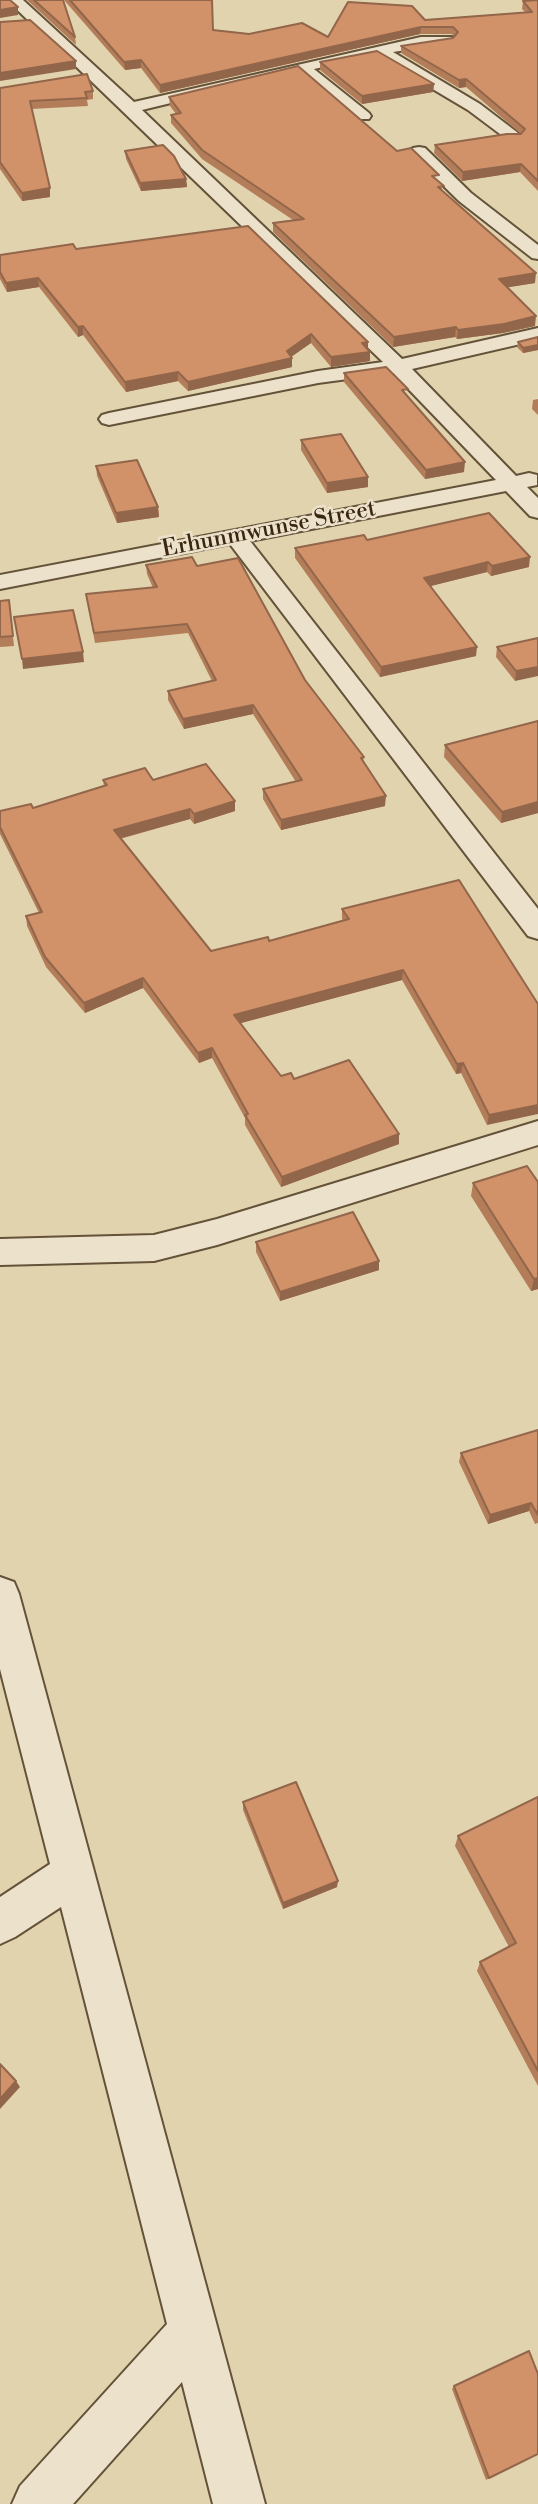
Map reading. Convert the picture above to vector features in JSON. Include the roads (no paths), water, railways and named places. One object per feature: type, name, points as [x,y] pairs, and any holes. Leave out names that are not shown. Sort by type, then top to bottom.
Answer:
[{"type":"street","points":[[14,0],[131,107],[398,366],[538,511]]},
{"type":"street","points":[[12,23],[35,20]]},
{"type":"street","points":[[131,107],[302,67],[447,40]]},
{"type":"street","points":[[380,51],[474,107],[513,136]]},
{"type":"street","points":[[302,67],[363,116]]},
{"type":"street","points":[[67,78],[93,74]]},
{"type":"street","points":[[419,152],[465,197],[538,254]]},
{"type":"street","points":[[109,419],[318,377],[398,366],[538,334]]},
{"type":"street","name":"Erhunmwunse Street","points":[[0,582],[538,478]]},
{"type":"street","points":[[235,536],[538,929]]},
{"type":"street","points":[[0,1252],[154,1248],[217,1232],[538,1133]]},
{"type":"street","points":[[0,1594],[239,2504]]},
{"type":"street","points":[[0,1922],[73,1874]]},
{"type":"street","points":[[38,2504],[194,2331]]}]
